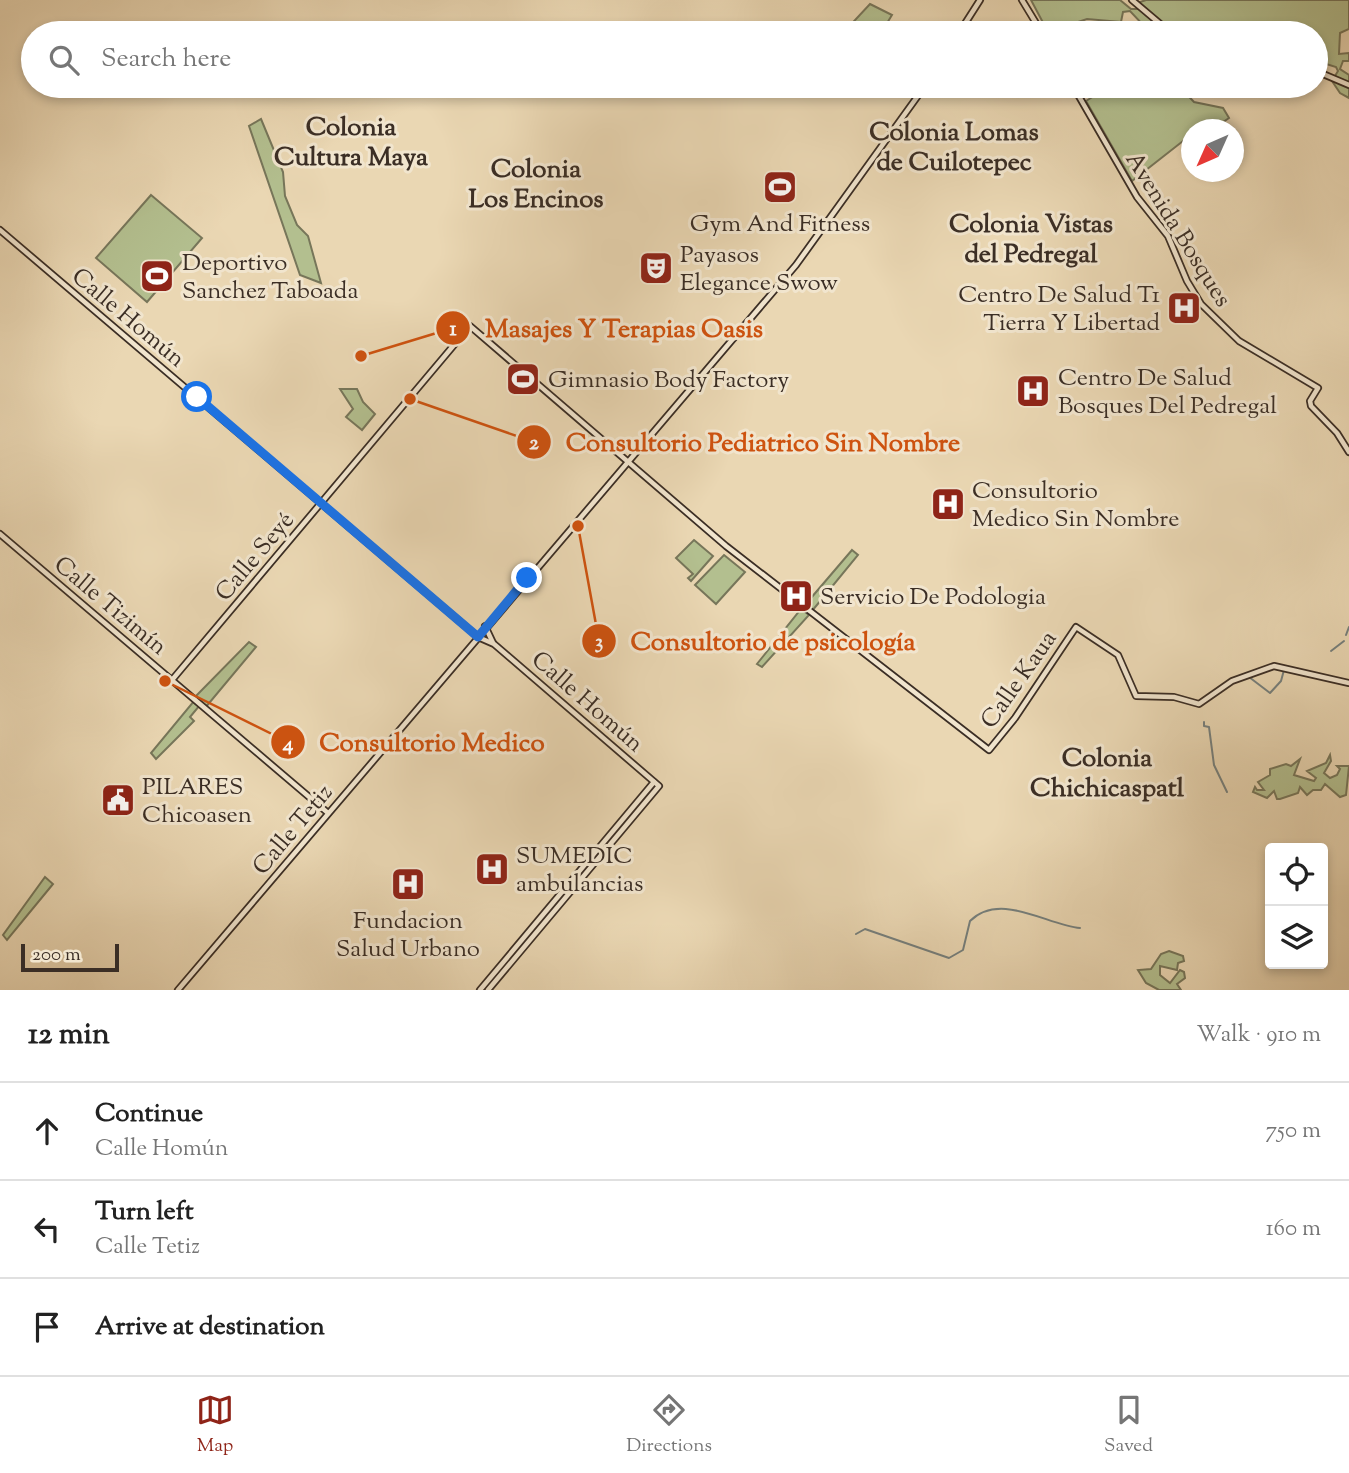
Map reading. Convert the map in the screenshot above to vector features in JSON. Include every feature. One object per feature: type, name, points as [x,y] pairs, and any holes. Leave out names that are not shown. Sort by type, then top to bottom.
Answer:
[{"type":"street","points":[[966,21],[979,0]]},
{"type":"street","points":[[1022,0],[1035,21]]},
{"type":"street","points":[[1132,0],[1157,21]]},
{"type":"street","points":[[1328,76],[1349,85]]},
{"type":"street","name":"Calle Tetiz","points":[[178,990],[813,242],[916,98]]},
{"type":"street","name":"Avenida Bosques","points":[[1080,98],[1137,197],[1168,236],[1187,281],[1201,304],[1239,341],[1318,388],[1310,401],[1311,406],[1337,432],[1349,452]]},
{"type":"street","name":"Calle Homún","points":[[0,230],[478,637],[494,643],[657,784]]},
{"type":"street","name":"Calle Seyé","points":[[172,680],[470,326],[628,461]]},
{"type":"street","name":"Calle Kaua","points":[[628,461],[751,567],[989,750],[1016,716],[1076,627],[1118,655],[1136,696],[1174,696],[1199,704],[1232,681],[1262,668],[1279,666],[1349,683]]},
{"type":"street","name":"Calle Tizimín","points":[[0,534],[328,813]]},
{"type":"street","name":"Calle Homún","points":[[485,626],[494,643]]},
{"type":"street","points":[[480,990],[657,784]]},
{"type":"street","points":[[488,990],[657,784]]},
{"type":"green space","points":[[1031,0],[1120,0],[1131,9],[1137,9],[1140,2],[1146,0],[1349,0],[1349,29],[1340,33],[1339,54],[1349,53],[1349,61],[1343,61],[1340,69],[1349,75],[1349,98],[1340,93],[1332,81],[1338,71],[1336,67],[1328,64],[1328,21],[1139,21],[1130,11],[1123,12],[1121,21],[1042,21]]},
{"type":"green space","points":[[870,4],[892,15],[888,21],[854,21]]},
{"type":"green space","points":[[1091,98],[1190,98],[1194,102],[1223,108],[1228,119],[1181,119],[1181,143],[1132,181],[1086,101]]},
{"type":"green space","points":[[261,119],[283,172],[285,196],[297,225],[308,236],[321,283],[300,275],[249,126]]},
{"type":"green space","points":[[151,195],[202,238],[147,302],[96,258]]},
{"type":"green space","points":[[340,389],[357,389],[363,402],[375,414],[362,430],[346,417],[353,409]]},
{"type":"green space","points":[[694,540],[713,556],[691,581],[688,578],[693,574],[676,558]]},
{"type":"green space","points":[[852,550],[858,555],[812,611],[805,605]]},
{"type":"green space","points":[[724,555],[745,572],[716,604],[695,585]]},
{"type":"green space","points":[[801,609],[809,615],[762,667],[757,664]]},
{"type":"green space","points":[[249,642],[256,647],[205,708],[194,698]]},
{"type":"green space","points":[[194,701],[200,705],[190,717],[194,721],[156,759],[151,753]]},
{"type":"green space","points":[[1330,755],[1331,761],[1324,773],[1330,778],[1337,775],[1340,769],[1337,766],[1349,766],[1346,795],[1340,797],[1325,784],[1321,790],[1313,790],[1307,795],[1300,787],[1298,793],[1280,799],[1277,799],[1274,791],[1267,798],[1253,792],[1255,787],[1257,790],[1264,790],[1258,782],[1270,775],[1270,769],[1286,764],[1291,766],[1300,759],[1294,775],[1314,781],[1316,778],[1307,771],[1326,763]]},
{"type":"green space","points":[[45,877],[53,884],[7,940],[3,935]]},
{"type":"green space","points":[[1169,951],[1183,956],[1184,961],[1178,963],[1177,970],[1160,966],[1160,975],[1170,983],[1180,970],[1184,972],[1185,978],[1177,984],[1181,990],[1159,990],[1146,983],[1138,970],[1151,969],[1161,954]]},
{"type":"waterway","points":[[1346,635],[1349,627]]},
{"type":"waterway","points":[[1331,651],[1344,641]]},
{"type":"waterway","points":[[1249,677],[1270,693],[1281,681],[1284,670]]},
{"type":"waterway","points":[[1204,722],[1204,726],[1209,727],[1214,765],[1227,792]]},
{"type":"waterway","points":[[856,934],[865,929],[949,958],[963,950],[970,921],[995,909],[1024,912],[1080,928]]},
{"type":"place","name":"Gym And Fitness","points":[[780,187]]},
{"type":"place","name":"Payasos Elegance Swow","points":[[656,268]]},
{"type":"place","name":"Deportivo Sanchez Taboada","points":[[157,276]]},
{"type":"place","name":"Centro De Salud T1 Tierra Y Libertad","points":[[1184,308]]},
{"type":"place","name":"Masajes Y Terapias Oasis","points":[[361,356]]},
{"type":"place","name":"Gimnasio Body Factory","points":[[523,379]]},
{"type":"place","name":"Centro De Salud Bosques Del Pedregal","points":[[1033,391]]},
{"type":"place","name":"Consultorio Pediatrico Sin Nombre","points":[[410,399]]},
{"type":"place","name":"Consultorio Medico Sin Nombre","points":[[948,504]]},
{"type":"place","name":"Consultorio de psicología","points":[[578,526]]},
{"type":"place","name":"Servicio De Podologia","points":[[796,596]]},
{"type":"place","name":"Consultorio Medico","points":[[165,681]]},
{"type":"place","name":"PILARES Chicoasen","points":[[118,800]]},
{"type":"place","name":"SUMEDIC ambulancias","points":[[492,869]]},
{"type":"place","name":"Fundacion Salud Urbano","points":[[408,884]]},
{"type":"district","name":"Colonia Cultura Maya","points":[[351,141]]},
{"type":"district","name":"Colonia Lomas de Cuilotepec","points":[[954,146]]},
{"type":"district","name":"Colonia Los Encinos","points":[[536,183]]},
{"type":"district","name":"Colonia Vistas del Pedregal","points":[[1031,238]]},
{"type":"district","name":"Colonia Chichicaspatl","points":[[1107,772]]},
{"type":"route","points":[[197,397],[478,637],[527,578]]}]
